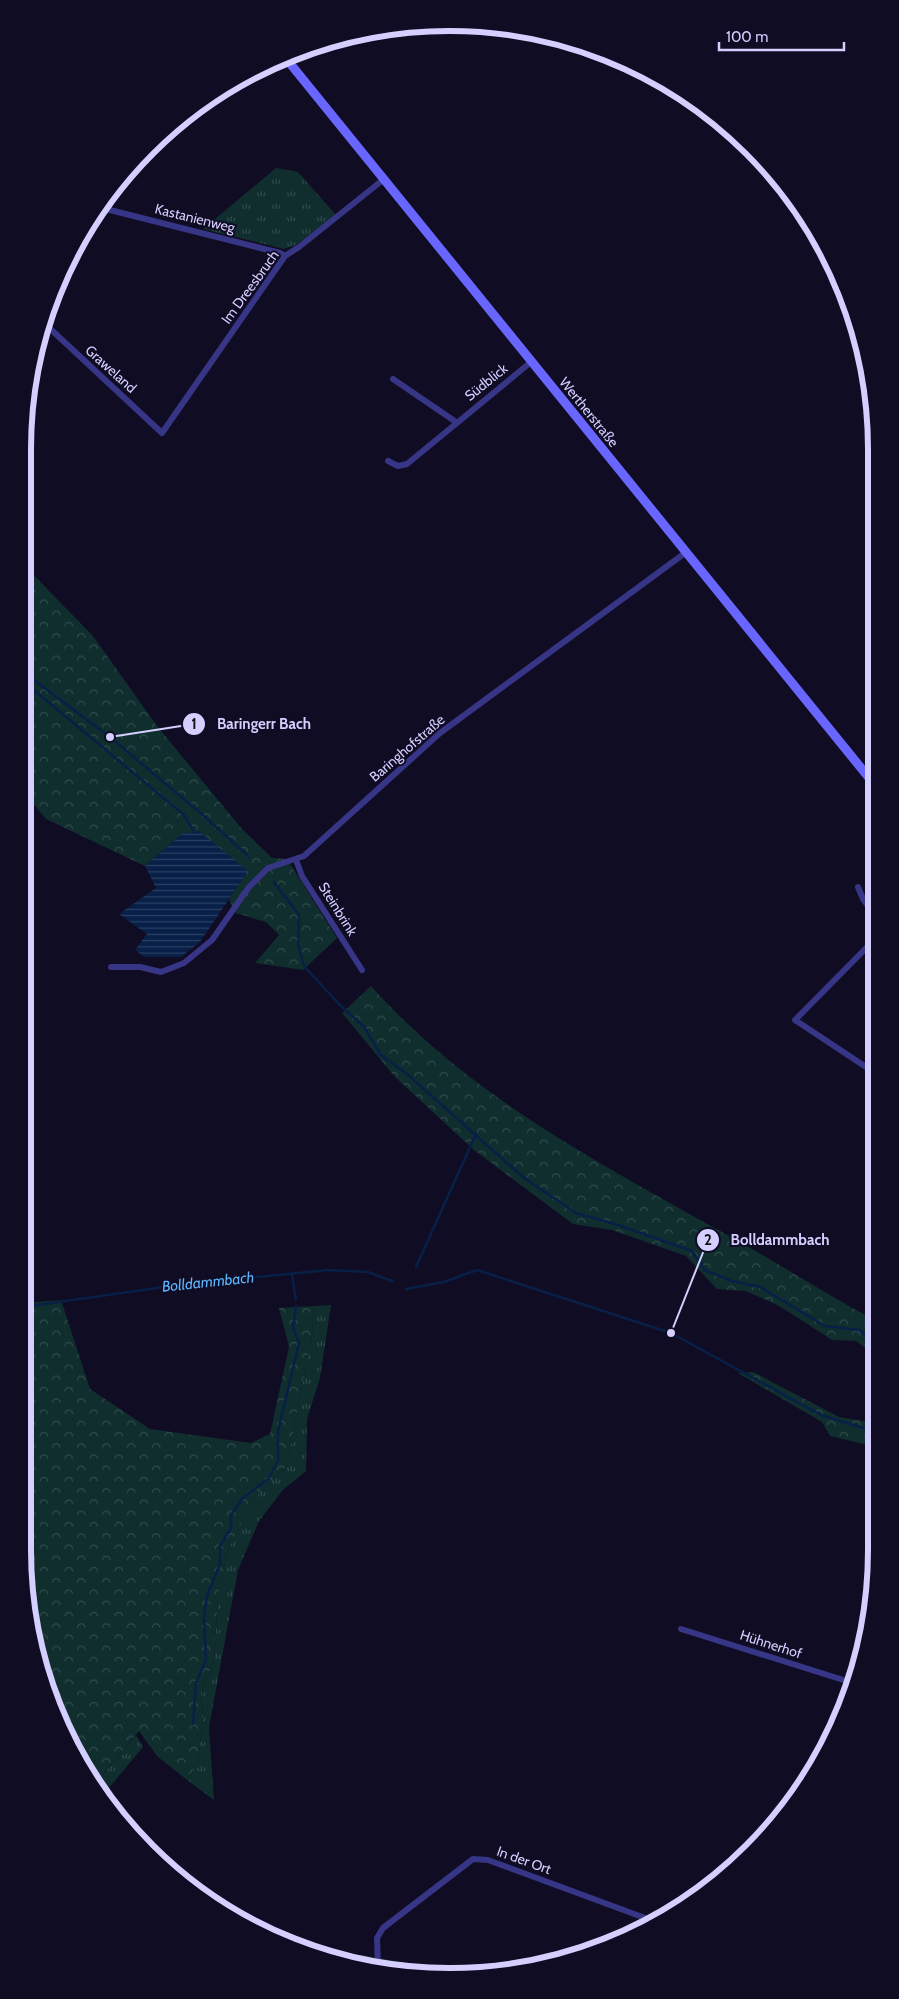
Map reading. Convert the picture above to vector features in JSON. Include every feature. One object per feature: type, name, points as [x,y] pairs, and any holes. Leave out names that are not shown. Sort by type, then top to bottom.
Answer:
[{"type":"main road","name":"Wertherstraße","points":[[290,63],[868,777]]},
{"type":"street","name":"Im Dreesbruch","points":[[162,433],[285,256],[384,179]]},
{"type":"street","name":"Kastanienweg","points":[[107,210],[280,253],[285,256]]},
{"type":"street","name":"Graweland","points":[[49,328],[162,433]]},
{"type":"street","name":"Südblick","points":[[388,461],[398,466],[407,464],[456,422],[532,362]]},
{"type":"street","points":[[393,379],[456,422]]},
{"type":"street","name":"Baringhofstraße","points":[[111,967],[140,967],[161,972],[184,963],[201,951],[212,940],[249,888],[268,868],[304,856],[440,733],[685,553]]},
{"type":"street","name":"Steinbrink","points":[[296,860],[302,876],[362,970]]},
{"type":"street","points":[[858,887],[868,906]]},
{"type":"street","points":[[868,945],[795,1020],[868,1069]]},
{"type":"street","name":"Hühnerhof","points":[[681,1629],[847,1681]]},
{"type":"street","name":"In der Ort","points":[[378,1961],[377,1938],[383,1928],[473,1859],[488,1860],[647,1918]]},
{"type":"green space","points":[[276,168],[298,172],[336,215],[296,245],[284,249],[203,229]]},
{"type":"green space","points":[[31,572],[93,636],[157,726],[242,829],[272,858],[287,859],[337,938],[303,970],[255,963],[279,935],[266,922],[236,913],[229,900],[247,871],[223,853],[182,834],[145,866],[46,819],[31,801]]},
{"type":"green space","points":[[371,986],[409,1025],[450,1061],[494,1095],[539,1126],[586,1155],[868,1316],[868,1350],[856,1341],[832,1340],[781,1307],[745,1291],[717,1289],[686,1256],[612,1230],[573,1224],[474,1150],[395,1077],[342,1013]]},
{"type":"green space","points":[[61,1300],[90,1389],[150,1429],[251,1443],[270,1434],[289,1347],[279,1308],[314,1306],[312,1334],[287,1466],[254,1498],[227,1552],[218,1596],[214,1660],[201,1692],[203,1716],[198,1764],[187,1780],[157,1756],[139,1731],[100,1778],[74,1734],[53,1684],[39,1631],[32,1577],[31,1302]]},
{"type":"green space","points":[[331,1305],[320,1378],[307,1419],[306,1471],[283,1490],[259,1521],[238,1570],[209,1727],[214,1800],[187,1780],[198,1764],[203,1716],[201,1692],[214,1660],[218,1596],[227,1552],[254,1498],[287,1466],[312,1334],[314,1306]]},
{"type":"green space","points":[[753,1372],[839,1417],[868,1422],[868,1445],[830,1436],[822,1422],[738,1373]]},
{"type":"green space","points":[[136,1735],[143,1747],[108,1790],[100,1778]]},
{"type":"green space","points":[[362,1955],[418,1967],[368,1960],[353,1956]]},
{"type":"water","points":[[199,831],[248,871],[200,942],[181,957],[144,957],[135,950],[147,934],[119,914],[156,888],[145,866],[182,834]]},
{"type":"waterway","points":[[31,678],[110,737],[204,816],[249,857]]},
{"type":"waterway","points":[[31,688],[184,815],[194,832]]},
{"type":"waterway","points":[[274,882],[299,915],[298,944],[304,966],[339,1004],[364,1027],[381,1055],[407,1074],[524,1178],[576,1213],[618,1225],[692,1251],[705,1270],[732,1281],[760,1287],[825,1326],[860,1330],[868,1338]]},
{"type":"waterway","name":"Bolldammbach","points":[[416,1267],[476,1134]]},
{"type":"waterway","name":"Bolldammbach","points":[[31,1306],[185,1284],[329,1270],[368,1272],[392,1281]]},
{"type":"waterway","name":"Bolldammbach","points":[[406,1289],[444,1282],[477,1270],[671,1333],[821,1415],[868,1430]]},
{"type":"waterway","points":[[292,1275],[296,1300]]},
{"type":"waterway","points":[[193,1724],[196,1683],[206,1660],[204,1617],[207,1596],[220,1564],[220,1546],[231,1528],[231,1515],[243,1498],[268,1479],[278,1461],[278,1431],[299,1343],[293,1328],[296,1306]]},
{"type":"place","name":"Baringerr Bach","points":[[110,737]]},
{"type":"place","name":"Bolldammbach","points":[[671,1333]]}]
